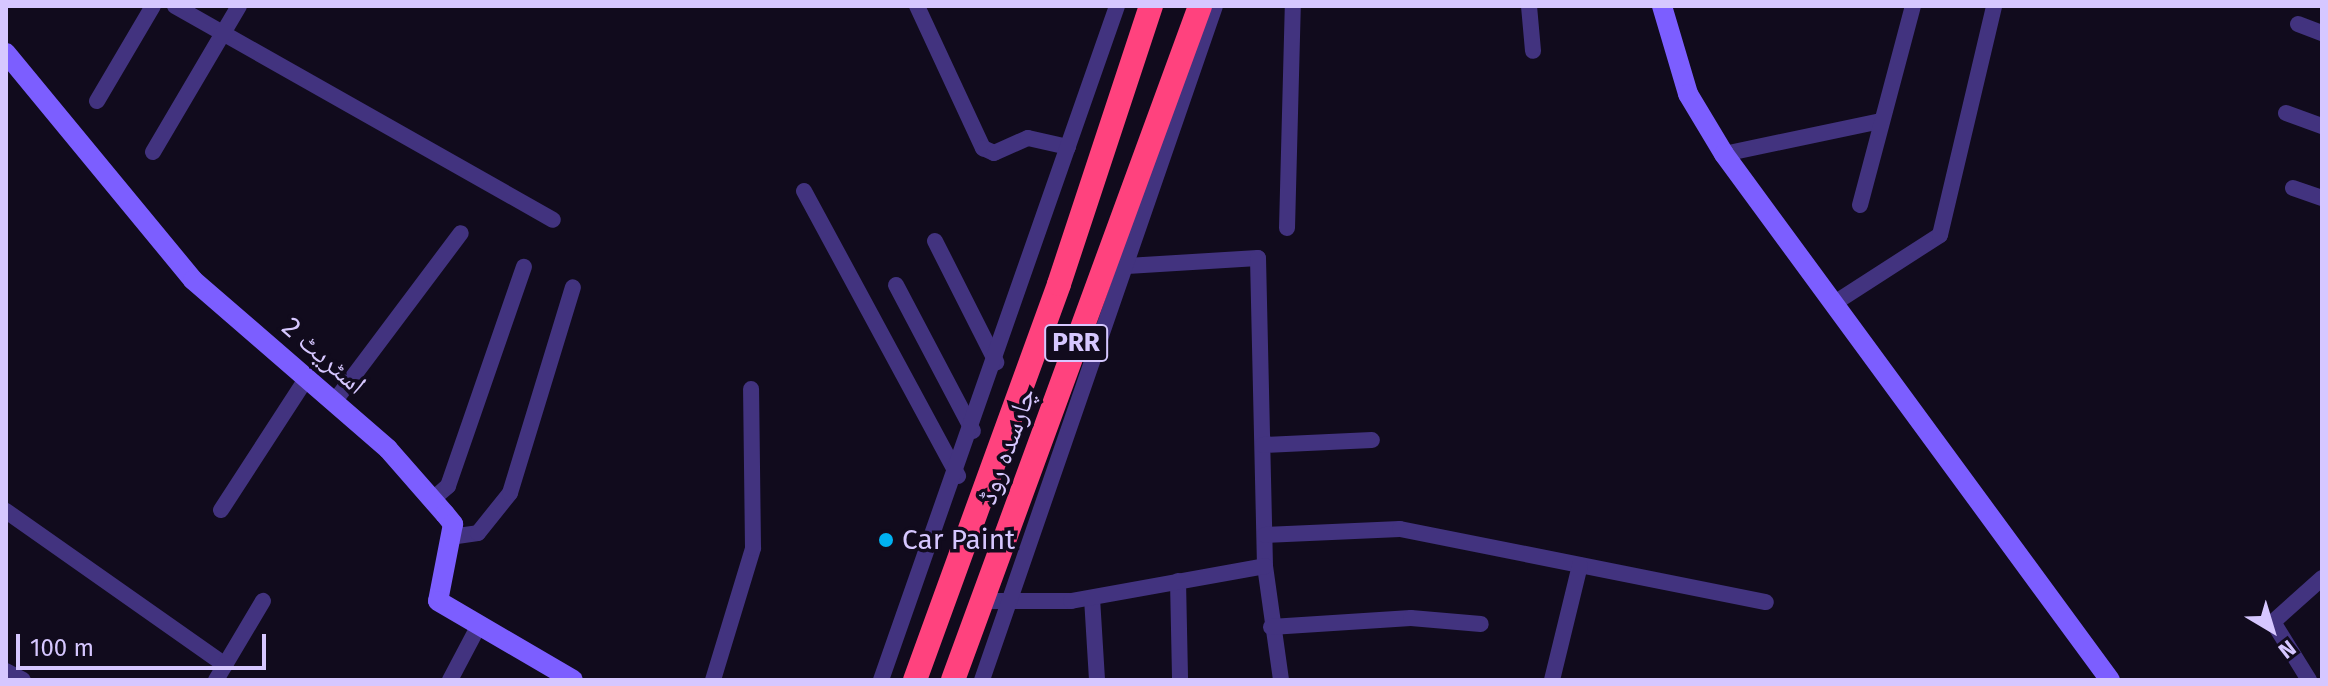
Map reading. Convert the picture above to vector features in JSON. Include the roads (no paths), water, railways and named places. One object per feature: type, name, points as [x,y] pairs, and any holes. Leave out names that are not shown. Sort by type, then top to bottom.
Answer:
[{"type":"highway","name":"چارسدہ روڈ","points":[[915,680],[1039,341],[1151,6]]},
{"type":"highway","name":"چارسدہ روڈ","points":[[953,680],[1200,6]]},
{"type":"highway","points":[[1039,341],[1073,353]]},
{"type":"street","points":[[97,101],[153,6]]},
{"type":"street","points":[[175,6],[553,220]]},
{"type":"street","points":[[153,152],[226,36],[239,6]]},
{"type":"street","points":[[917,6],[983,148],[994,153],[1028,138],[1068,147]]},
{"type":"street","points":[[881,680],[958,476],[1117,6]]},
{"type":"street","points":[[982,680],[1215,6]]},
{"type":"street","points":[[1287,228],[1293,6]]},
{"type":"street","points":[[1529,6],[1533,51]]},
{"type":"street","points":[[1662,6],[1688,94],[1724,154],[2109,680]]},
{"type":"street","points":[[1860,205],[1913,6]]},
{"type":"street","points":[[1833,304],[1940,235],[1994,6]]},
{"type":"street","points":[[2298,24],[2322,33]]},
{"type":"street","name":"اسٹریٹ 2","points":[[6,53],[193,280],[334,402],[433,499],[453,524],[450,537]]},
{"type":"street","points":[[2286,113],[2322,126]]},
{"type":"street","points":[[1724,154],[1880,121]]},
{"type":"street","points":[[2293,188],[2322,198]]},
{"type":"street","points":[[804,191],[958,476]]},
{"type":"street","points":[[334,402],[461,233]]},
{"type":"street","points":[[935,241],[996,362]]},
{"type":"street","points":[[1127,266],[1258,258],[1265,566],[1271,627],[1281,680]]},
{"type":"street","points":[[433,499],[448,486],[524,267]]},
{"type":"street","points":[[896,285],[973,431]]},
{"type":"street","points":[[573,287],[510,493],[478,533],[450,537],[438,601],[573,680]]},
{"type":"street","points":[[221,510],[306,379]]},
{"type":"street","points":[[713,680],[753,548],[751,389]]},
{"type":"street","points":[[1263,445],[1372,440]]},
{"type":"street","points":[[6,511],[225,665]]},
{"type":"street","points":[[1265,535],[1400,529],[1766,602]]},
{"type":"street","points":[[1552,680],[1580,565]]},
{"type":"street","points":[[983,601],[1092,598],[1265,566]]},
{"type":"street","points":[[2309,680],[2273,622],[2322,578]]},
{"type":"street","points":[[1178,581],[1180,680]]},
{"type":"street","points":[[1092,598],[1097,680]]},
{"type":"street","points":[[216,680],[263,601]]},
{"type":"street","points":[[1271,627],[1411,618],[1481,624]]},
{"type":"street","points":[[450,680],[479,625]]},
{"type":"street","points":[[6,671],[23,680]]},
{"type":"place","name":"Car Paint","points":[[886,540]]}]
